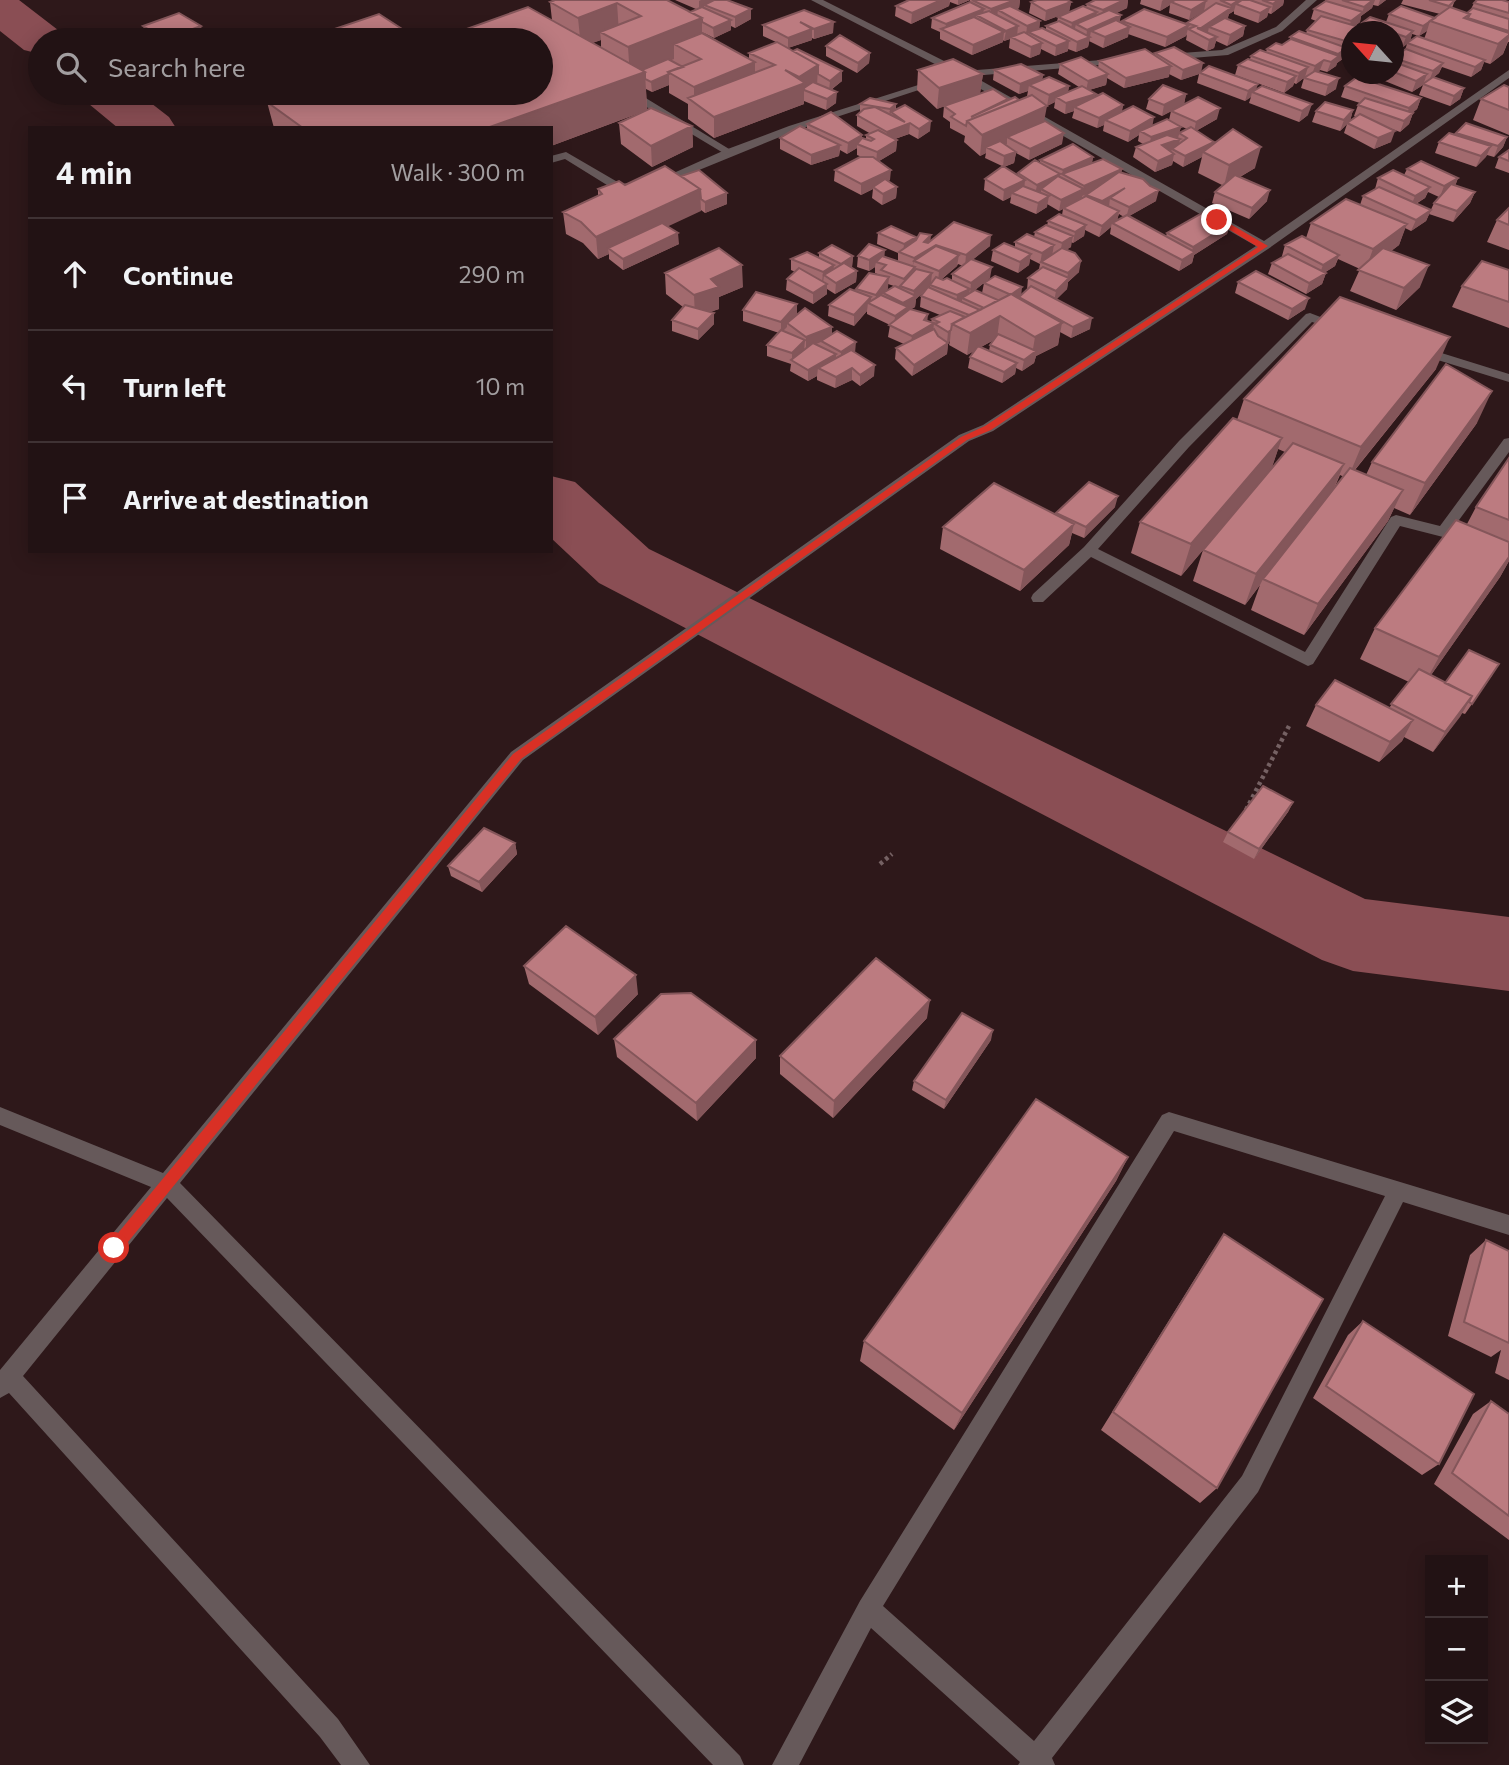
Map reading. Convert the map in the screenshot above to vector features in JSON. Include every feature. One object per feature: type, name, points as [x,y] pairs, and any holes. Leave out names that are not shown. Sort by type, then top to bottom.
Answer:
[{"type":"street","points":[[816,0],[962,74],[1264,246]]},
{"type":"street","points":[[1156,58],[1224,53],[1279,29],[1312,0]]},
{"type":"street","points":[[553,159],[566,155],[619,188],[660,183],[729,152],[962,74],[1128,59]]},
{"type":"street","points":[[357,1765],[329,1728],[4,1382],[517,757],[964,439],[988,428],[1264,246],[1509,74]]},
{"type":"street","points":[[616,84],[729,152]]},
{"type":"street","points":[[1038,598],[1089,550],[1184,444],[1311,317],[1350,330]]},
{"type":"street","points":[[1403,346],[1509,378]]},
{"type":"street","points":[[1089,550],[1308,660],[1396,520],[1443,532],[1509,442]]},
{"type":"street","points":[[0,1116],[167,1184],[731,1765]]},
{"type":"street","points":[[785,1765],[868,1609],[1169,1121],[1509,1225]]},
{"type":"street","points":[[868,1609],[1036,1763],[1250,1484],[1398,1191]]},
{"type":"path","points":[[1245,812],[1289,726]]},
{"type":"path","points":[[880,864],[892,854]]},
{"type":"building","points":[[667,0],[702,18],[628,47],[600,32],[641,16],[617,3],[578,18],[550,2]]},
{"type":"building","points":[[714,0],[727,0],[751,9],[735,17],[704,5]]},
{"type":"building","points":[[909,0],[941,0],[912,13],[896,6]]},
{"type":"building","points":[[972,0],[1015,0],[991,9]]},
{"type":"building","points":[[1095,0],[1124,0],[1103,10],[1087,4]]},
{"type":"building","points":[[1220,0],[1239,0],[1231,5]]},
{"type":"building","points":[[1242,0],[1270,7],[1260,13],[1236,4]]},
{"type":"building","points":[[1262,0],[1278,0],[1273,4]]},
{"type":"building","points":[[1342,0],[1373,0],[1364,7]]},
{"type":"building","points":[[1429,0],[1455,0],[1449,6]]},
{"type":"building","points":[[1477,0],[1509,2],[1509,13],[1474,3]]},
{"type":"building","points":[[1206,1],[1191,10],[1171,2]]},
{"type":"building","points":[[1326,1],[1363,12],[1351,21],[1314,9]]},
{"type":"building","points":[[970,2],[984,9],[946,24],[932,18]]},
{"type":"building","points":[[1031,2],[1071,2],[1046,11]]},
{"type":"building","points":[[1216,3],[1231,8],[1197,28],[1217,37],[1209,40],[1188,29],[1196,26],[1187,23]]},
{"type":"building","points":[[1010,6],[1040,21],[1027,26],[998,10]]},
{"type":"building","points":[[1083,6],[1097,12],[1072,23],[1058,17]]},
{"type":"building","points":[[1401,6],[1435,18],[1423,26],[1389,14]]},
{"type":"building","points":[[528,7],[645,72],[553,105],[553,28],[469,28]]},
{"type":"building","points":[[702,7],[731,20],[713,28],[690,12]]},
{"type":"building","points":[[1450,7],[1470,14],[1464,18],[1509,35],[1498,44],[1430,21]]},
{"type":"building","points":[[1473,8],[1509,19],[1509,31],[1468,18],[1470,14],[1467,13]]},
{"type":"building","points":[[1144,9],[1189,25],[1167,37],[1122,21]]},
{"type":"building","points":[[804,10],[834,22],[814,29],[800,22],[812,29],[788,38],[763,25]]},
{"type":"building","points":[[1109,10],[1121,15],[1087,30],[1076,24]]},
{"type":"building","points":[[989,11],[1018,26],[1006,31],[976,15]]},
{"type":"building","points":[[179,13],[201,26],[146,28],[143,26]]},
{"type":"building","points":[[379,14],[401,28],[338,28]]},
{"type":"building","points":[[1321,16],[1341,22],[1341,40],[1307,30]]},
{"type":"building","points":[[974,17],[1004,32],[973,45],[941,29]]},
{"type":"building","points":[[1370,17],[1382,21],[1365,21]]},
{"type":"building","points":[[1225,18],[1245,26],[1230,35],[1209,27]]},
{"type":"building","points":[[1116,20],[1130,27],[1105,37],[1091,31]]},
{"type":"building","points":[[1059,21],[1090,37],[1077,42],[1046,26]]},
{"type":"building","points":[[1042,28],[1069,41],[1056,46],[1028,32]]},
{"type":"building","points":[[1404,28],[1413,31],[1406,37]]},
{"type":"building","points":[[1299,31],[1341,46],[1341,52],[1338,54],[1290,37]]},
{"type":"building","points":[[1024,32],[1042,43],[1031,47],[1011,37]]},
{"type":"building","points":[[702,33],[755,62],[694,87],[668,72],[701,59],[674,44]]},
{"type":"building","points":[[840,35],[870,53],[858,63],[826,46]]},
{"type":"building","points":[[1417,36],[1485,60],[1475,67],[1407,43]]},
{"type":"building","points":[[1291,39],[1339,56],[1331,62],[1324,60],[1315,66],[1267,49]]},
{"type":"building","points":[[777,42],[818,65],[799,77],[785,70],[805,83],[714,117],[688,98],[775,65],[749,53]]},
{"type":"building","points":[[1174,47],[1203,63],[1183,70],[1155,53]]},
{"type":"building","points":[[797,49],[842,71],[830,81],[818,74],[818,65],[793,51]]},
{"type":"building","points":[[1145,49],[1171,66],[1126,78],[1099,61]]},
{"type":"building","points":[[1260,50],[1308,67],[1299,73],[1251,56]]},
{"type":"building","points":[[1404,50],[1443,63],[1433,71],[1404,61]]},
{"type":"building","points":[[1081,57],[1108,74],[1088,81],[1060,64]]},
{"type":"building","points":[[668,59],[683,67],[651,82],[645,79],[645,72],[642,70]]},
{"type":"building","points":[[953,59],[983,74],[939,88],[918,70]]},
{"type":"building","points":[[1248,59],[1296,76],[1287,82],[1238,65]]},
{"type":"building","points":[[1021,64],[1043,75],[1020,84],[994,70]]},
{"type":"building","points":[[1209,66],[1258,84],[1248,91],[1200,73]]},
{"type":"building","points":[[1404,66],[1427,74],[1416,81],[1404,76]]},
{"type":"building","points":[[1315,71],[1339,78],[1328,85],[1304,78]]},
{"type":"building","points":[[1049,77],[1069,86],[1049,95],[1029,85]]},
{"type":"building","points":[[1433,77],[1464,88],[1454,96],[1423,84]]},
{"type":"building","points":[[813,82],[837,92],[827,99],[804,90]]},
{"type":"building","points":[[1378,84],[1421,98],[1409,108],[1345,86]]},
{"type":"building","points":[[1163,85],[1186,94],[1164,105],[1149,99]]},
{"type":"building","points":[[1504,85],[1509,87],[1509,110],[1481,99]]},
{"type":"building","points":[[1082,86],[1096,94],[1066,103],[1056,97]]},
{"type":"building","points":[[1262,86],[1312,104],[1302,111],[1252,92]]},
{"type":"building","points":[[993,89],[1008,99],[971,117],[1015,97],[1019,100],[967,121],[966,126],[951,117],[955,114],[944,106]]},
{"type":"building","points":[[1103,93],[1123,105],[1099,118],[1074,107]]},
{"type":"building","points":[[1032,95],[1047,106],[982,135],[967,121]]},
{"type":"building","points":[[1198,97],[1220,108],[1196,122],[1171,111]]},
{"type":"building","points":[[870,98],[896,104],[890,109],[860,104]]},
{"type":"building","points":[[1365,98],[1413,113],[1404,121],[1358,105]]},
{"type":"building","points":[[1325,102],[1353,110],[1344,120],[1316,111]]},
{"type":"building","points":[[271,105],[552,105],[493,126],[300,126]]},
{"type":"building","points":[[905,105],[931,121],[919,129],[910,123],[887,132],[857,115],[864,109],[875,107],[905,122],[891,112]]},
{"type":"building","points":[[1133,106],[1154,117],[1130,131],[1105,120]]},
{"type":"building","points":[[651,108],[692,126],[651,146],[619,123]]},
{"type":"building","points":[[831,112],[862,135],[848,143],[807,124]]},
{"type":"building","points":[[1360,114],[1395,131],[1378,138],[1347,123]]},
{"type":"building","points":[[1167,119],[1181,127],[1151,137],[1140,131]]},
{"type":"building","points":[[1045,121],[1064,133],[1030,149],[1007,137]]},
{"type":"building","points":[[1466,123],[1507,137],[1498,146],[1456,133]]},
{"type":"building","points":[[800,126],[840,145],[811,155],[780,138]]},
{"type":"building","points":[[1191,127],[1214,142],[1185,156],[1172,149],[1187,138],[1179,133]]},
{"type":"building","points":[[1233,129],[1261,147],[1229,165],[1203,152]]},
{"type":"building","points":[[878,130],[897,140],[877,152],[857,144],[862,138],[871,141],[874,139],[866,135]]},
{"type":"building","points":[[1449,133],[1491,146],[1481,156],[1439,142]]},
{"type":"building","points":[[1167,135],[1180,139],[1162,145],[1174,154],[1158,161],[1136,147]]},
{"type":"building","points":[[1000,141],[1016,152],[1004,156],[986,147]]},
{"type":"building","points":[[1073,144],[1093,157],[1063,170],[1040,160]]},
{"type":"building","points":[[1509,150],[1509,161],[1499,157]]},
{"type":"building","points":[[860,157],[873,157],[891,170],[861,184],[835,170]]},
{"type":"building","points":[[1103,159],[1122,169],[1084,186],[1062,174]]},
{"type":"building","points":[[1035,160],[1060,174],[1037,185],[1018,173]]},
{"type":"building","points":[[1421,161],[1458,178],[1444,186],[1407,169]]},
{"type":"building","points":[[665,166],[700,189],[596,237],[581,222],[563,212],[602,194],[598,189],[619,181],[625,185]]},
{"type":"building","points":[[1003,166],[1025,180],[1004,190],[985,179]]},
{"type":"building","points":[[699,170],[727,193],[705,202],[701,199],[700,189],[681,176]]},
{"type":"building","points":[[1393,170],[1430,187],[1415,196],[1378,178]]},
{"type":"building","points":[[1119,172],[1143,179],[1159,190],[1129,207],[1110,198],[1125,188],[1102,201],[1086,195]]},
{"type":"building","points":[[1235,175],[1270,190],[1252,208],[1215,192]]},
{"type":"building","points":[[1058,176],[1084,189],[1061,200],[1041,189]]},
{"type":"building","points":[[885,179],[897,187],[883,194],[873,187]]},
{"type":"building","points":[[1451,184],[1475,192],[1457,211],[1434,203]]},
{"type":"building","points":[[1023,186],[1049,196],[1038,203],[1012,193]]},
{"type":"building","points":[[1379,187],[1431,210],[1416,220],[1363,196]]},
{"type":"building","points":[[1086,196],[1119,211],[1102,226],[1063,208]]},
{"type":"building","points":[[1346,199],[1407,224],[1373,249],[1311,223]]},
{"type":"building","points":[[1509,208],[1509,225],[1497,220]]},
{"type":"building","points":[[1206,211],[1230,224],[1193,247],[1167,233]]},
{"type":"building","points":[[1059,214],[1086,225],[1075,232],[1048,221]]},
{"type":"building","points":[[1127,215],[1195,252],[1182,260],[1112,223]]},
{"type":"building","points":[[954,222],[991,235],[966,255],[936,245],[914,258],[899,252],[916,240],[920,233],[931,235],[924,242],[928,243]]},
{"type":"building","points":[[662,223],[678,233],[623,259],[608,248]]},
{"type":"building","points":[[1046,225],[1073,236],[1062,243],[1035,232]]},
{"type":"building","points":[[891,226],[916,237],[904,244],[878,233]]},
{"type":"building","points":[[1027,234],[1054,245],[1042,253],[1015,242]]},
{"type":"building","points":[[1302,236],[1339,255],[1323,265],[1285,245]]},
{"type":"building","points":[[1004,243],[1031,254],[1020,262],[993,250]]},
{"type":"building","points":[[869,244],[885,250],[869,260],[858,256]]},
{"type":"building","points":[[832,245],[853,256],[841,264],[819,253]]},
{"type":"building","points":[[936,246],[959,255],[939,271],[914,261]]},
{"type":"building","points":[[719,248],[742,265],[711,279],[719,287],[694,295],[665,273]]},
{"type":"building","points":[[1062,248],[1075,253],[1081,261],[1068,273],[1041,262]]},
{"type":"building","points":[[1383,248],[1429,265],[1404,288],[1358,270]]},
{"type":"building","points":[[807,252],[834,265],[823,272],[791,259]]},
{"type":"building","points":[[1288,254],[1326,273],[1309,283],[1272,263]]},
{"type":"building","points":[[882,256],[915,267],[904,279],[881,270],[886,265],[876,262]]},
{"type":"building","points":[[971,259],[992,267],[971,283],[952,274]]},
{"type":"building","points":[[1482,261],[1509,270],[1509,302],[1462,286]]},
{"type":"building","points":[[844,263],[857,271],[836,283],[824,275]]},
{"type":"building","points":[[1043,267],[1069,278],[1056,291],[1028,278]]},
{"type":"building","points":[[799,268],[827,284],[813,293],[787,279]]},
{"type":"building","points":[[916,269],[932,273],[914,291],[900,286]]},
{"type":"building","points":[[1256,271],[1309,298],[1292,309],[1238,282]]},
{"type":"building","points":[[869,273],[889,277],[876,295],[856,289]]},
{"type":"building","points":[[995,276],[1022,287],[1009,294],[984,283]]},
{"type":"building","points":[[936,277],[943,280],[947,278],[970,289],[957,295],[930,285]]},
{"type":"building","points":[[895,286],[916,296],[903,303],[883,293]]},
{"type":"building","points":[[1031,286],[1092,318],[1073,327],[1019,297]]},
{"type":"building","points":[[928,287],[980,310],[969,315],[921,296]]},
{"type":"building","points":[[850,289],[871,297],[854,315],[829,305]]},
{"type":"building","points":[[975,290],[998,300],[984,308],[962,298]]},
{"type":"building","points":[[756,292],[797,304],[781,322],[743,310]]},
{"type":"building","points":[[1011,294],[1062,323],[1035,337],[1000,316],[970,333],[952,324]]},
{"type":"building","points":[[881,295],[908,307],[895,316],[868,303]]},
{"type":"building","points":[[1340,297],[1450,337],[1361,447],[1244,399]]},
{"type":"building","points":[[685,305],[714,313],[698,329],[672,320]]},
{"type":"building","points":[[805,308],[832,327],[806,337],[787,323]]},
{"type":"building","points":[[910,309],[928,314],[924,320],[934,323],[912,336],[889,325]]},
{"type":"building","points":[[950,311],[965,317],[952,324],[948,332],[932,319]]},
{"type":"building","points":[[934,329],[938,336],[948,343],[914,365],[896,348]]},
{"type":"building","points":[[781,330],[805,340],[792,353],[767,345]]},
{"type":"building","points":[[837,331],[856,342],[841,352],[821,341]]},
{"type":"building","points":[[998,334],[1036,351],[1024,360],[990,345]]},
{"type":"building","points":[[813,343],[836,354],[808,370],[791,360]]},
{"type":"building","points":[[978,346],[1017,363],[1004,372],[970,357]]},
{"type":"building","points":[[851,350],[875,365],[860,375],[852,368],[836,377],[818,368]]},
{"type":"building","points":[[1446,364],[1492,391],[1425,483],[1372,462]]},
{"type":"building","points":[[1233,418],[1282,438],[1191,544],[1140,522]]},
{"type":"building","points":[[1293,443],[1344,464],[1256,574],[1203,550]]},
{"type":"building","points":[[1509,458],[1509,520],[1476,507]]},
{"type":"building","points":[[1350,468],[1403,490],[1318,604],[1263,579]]},
{"type":"building","points":[[1089,482],[1118,496],[1086,527],[1056,513]]},
{"type":"building","points":[[994,483],[1074,524],[1024,570],[943,527]]},
{"type":"building","points":[[1456,520],[1509,542],[1509,557],[1439,657],[1375,628]]},
{"type":"building","points":[[1469,650],[1499,664],[1472,704],[1469,702],[1472,696],[1445,683]]},
{"type":"building","points":[[1419,669],[1472,696],[1445,732],[1391,704]]},
{"type":"building","points":[[1335,680],[1413,720],[1390,742],[1316,705]]},
{"type":"building","points":[[1263,786],[1293,802],[1259,849],[1228,832]]},
{"type":"building","points":[[484,828],[515,843],[479,882],[448,866]]},
{"type":"building","points":[[566,926],[636,975],[595,1017],[524,966]]},
{"type":"building","points":[[876,958],[930,1000],[834,1101],[780,1056]]},
{"type":"building","points":[[691,993],[756,1040],[696,1103],[614,1039],[661,994]]},
{"type":"building","points":[[962,1013],[993,1030],[946,1100],[914,1081]]},
{"type":"building","points":[[1036,1099],[1128,1157],[962,1413],[864,1341]]},
{"type":"building","points":[[1224,1234],[1323,1299],[1217,1488],[1113,1412]]},
{"type":"building","points":[[1486,1240],[1509,1251],[1509,1343],[1464,1322]]},
{"type":"building","points":[[1363,1321],[1474,1394],[1439,1464],[1326,1386]]},
{"type":"building","points":[[1491,1401],[1509,1414],[1509,1516],[1452,1473]]},
{"type":"waterway","points":[[0,8],[28,30]]},
{"type":"waterway","points":[[122,105],[148,126]]},
{"type":"waterway","points":[[553,500],[624,566],[1353,934],[1509,954]]},
{"type":"route","points":[[114,1248],[517,757],[964,439],[988,428],[1264,246],[1217,220]]}]
